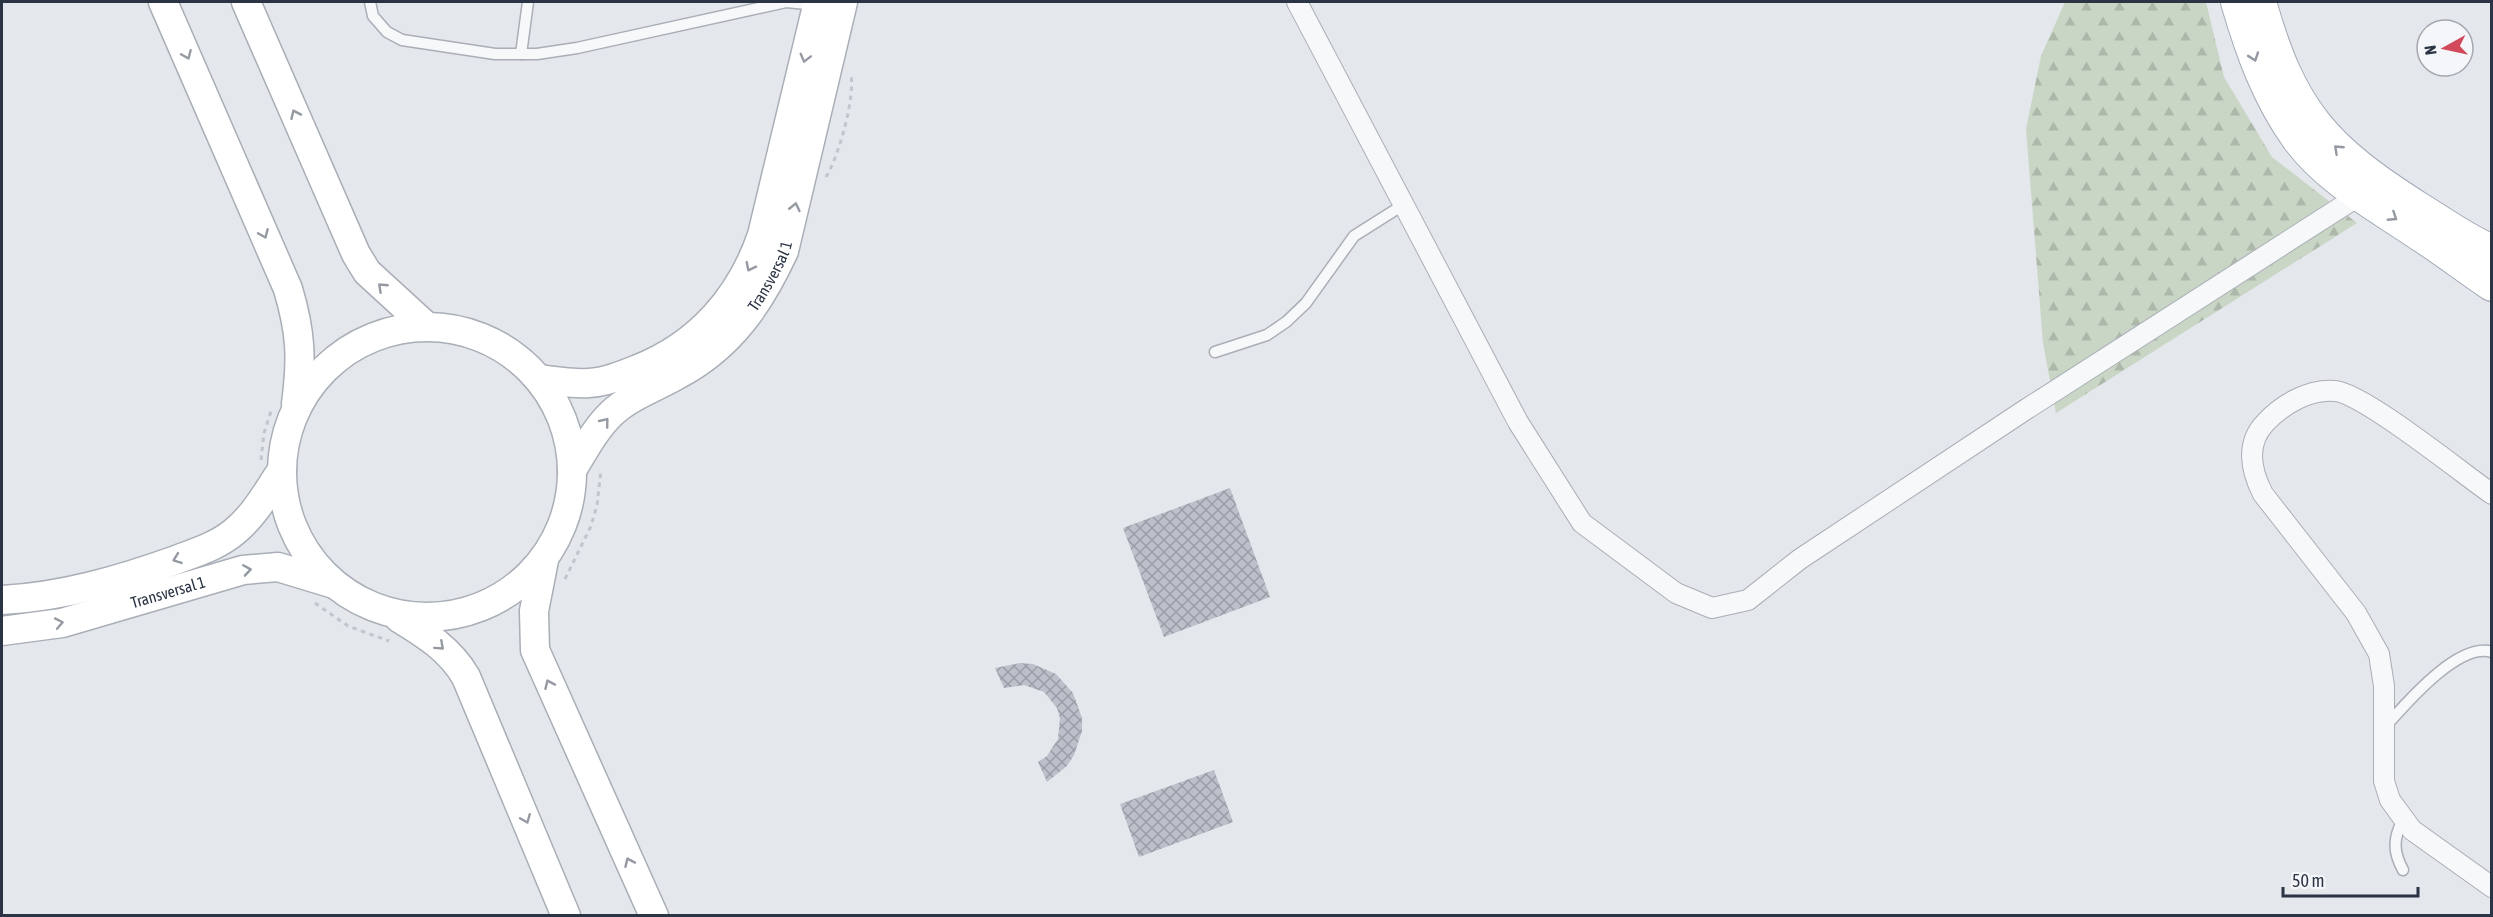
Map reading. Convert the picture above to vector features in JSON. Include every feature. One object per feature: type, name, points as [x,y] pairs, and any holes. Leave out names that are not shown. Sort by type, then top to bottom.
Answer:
[{"type":"main road","points":[[2237,2],[2257,66],[2277,106],[2299,140],[2326,169],[2360,195],[2492,285]]},
{"type":"main road","points":[[2260,2],[2279,62],[2299,102],[2327,139],[2359,167],[2408,201],[2492,251]]},
{"type":"street","points":[[163,2],[288,289],[300,340],[300,373],[285,406],[288,429],[270,469],[285,502],[295,533],[312,561],[334,584],[371,607],[411,617],[449,616],[486,605],[518,585],[544,557],[565,516],[572,470],[566,431],[550,395],[539,379],[512,354],[480,336],[444,327],[426,326],[386,332],[349,349],[285,406]]},
{"type":"street","points":[[246,2],[356,254],[367,272],[426,326]]},
{"type":"street","points":[[1297,2],[1518,422],[1582,523],[1676,593],[1712,608],[1748,600],[1800,559],[2005,423],[2360,195]]},
{"type":"street","name":"Transversal 1","points":[[539,379],[590,383],[628,373],[650,364],[692,339],[710,324],[726,305],[753,263],[826,3]]},
{"type":"street","name":"Transversal 1","points":[[572,470],[612,413],[698,364],[716,350],[734,334],[769,285],[784,251],[826,3]]},
{"type":"street","points":[[2492,494],[2364,402],[2335,391],[2312,393],[2291,402],[2263,425],[2255,440],[2251,456],[2253,475],[2263,494],[2356,613],[2379,654],[2384,686],[2384,781],[2390,800],[2403,820],[2427,841],[2492,887]]},
{"type":"street","name":"Transversal 1","points":[[2,600],[30,599],[88,588],[212,546],[234,532],[254,512],[270,469]]},
{"type":"street","points":[[544,557],[534,611],[536,650],[654,915]]},
{"type":"street","name":"Transversal 1","points":[[2,631],[62,623],[243,570],[278,567],[334,584]]},
{"type":"street","points":[[392,613],[438,643],[459,665],[474,693],[566,915]]},
{"type":"lane","points":[[370,2],[373,16],[387,32],[402,40],[495,54],[521,54],[577,48],[786,2],[826,3]]},
{"type":"lane","points":[[521,54],[528,2]]},
{"type":"lane","points":[[1215,352],[1267,335],[1286,322],[1306,303],[1354,236],[1403,205]]},
{"type":"lane","points":[[2384,728],[2424,684],[2469,653],[2492,652]]},
{"type":"lane","points":[[2403,820],[2394,845],[2396,857],[2403,870]]},
{"type":"path","points":[[270,469],[264,433],[285,406]]},
{"type":"path","points":[[311,601],[348,626],[399,645]]},
{"type":"green space","points":[[2065,2],[2206,2],[2224,77],[2272,157],[2357,223],[2056,413],[2043,343],[2026,129],[2041,56]]},
{"type":"building","points":[[1230,488],[1270,597],[1164,637],[1123,528]]},
{"type":"building","points":[[1020,663],[1033,664],[1056,674],[1073,693],[1082,718],[1082,731],[1074,755],[1067,766],[1047,782],[1038,762],[1047,756],[1058,739],[1060,718],[1057,708],[1044,692],[1024,685],[1004,688],[995,668]]},
{"type":"building","points":[[1214,770],[1233,822],[1139,857],[1120,804]]}]
